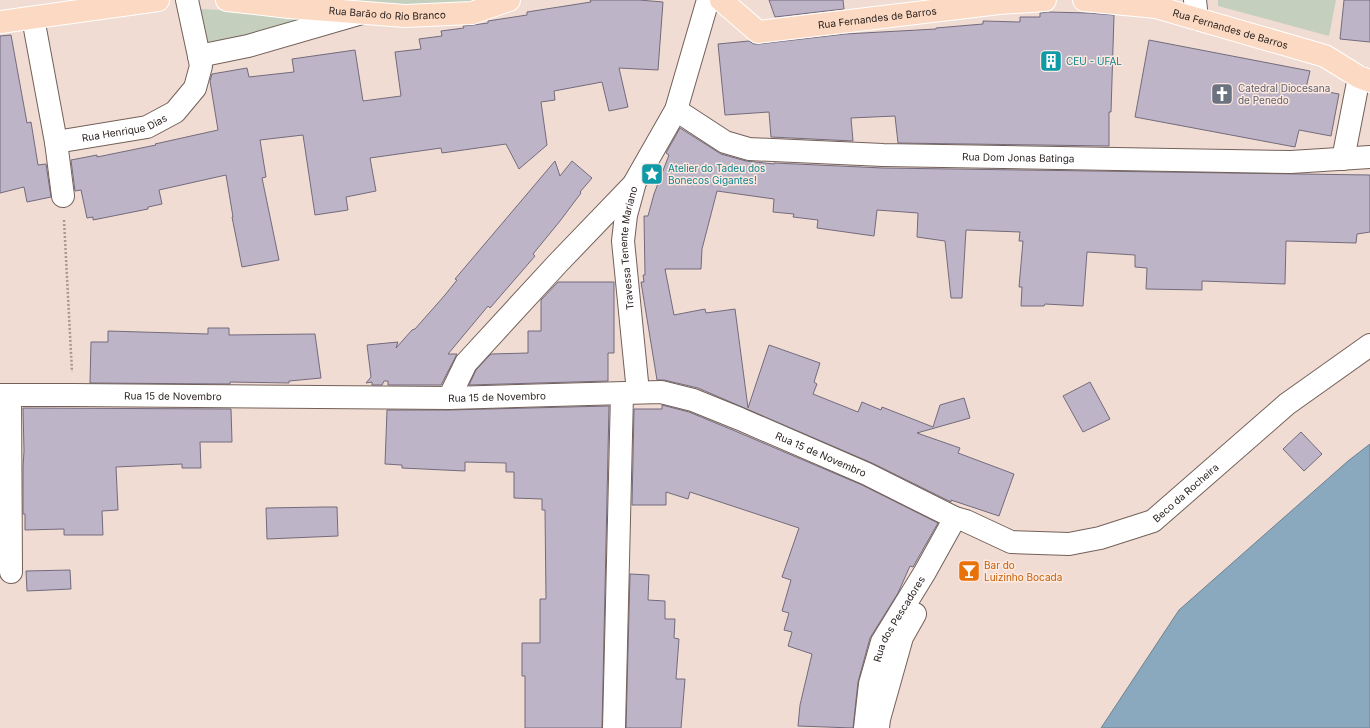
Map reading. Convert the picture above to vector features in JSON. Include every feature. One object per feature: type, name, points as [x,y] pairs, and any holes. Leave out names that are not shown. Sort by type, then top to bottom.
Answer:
[{"type":"main road","points":[[0,22],[33,18],[123,2],[158,0]]},
{"type":"main road","name":"Rua Barão do Rio Branco","points":[[227,0],[268,2],[288,7],[405,16],[472,13],[509,0]]},
{"type":"main road","name":"Rua Fernandes de Barros","points":[[721,0],[758,32],[999,3],[1045,0]]},
{"type":"main road","name":"Rua Fernandes de Barros","points":[[1084,0],[1097,0],[1156,7],[1196,9],[1325,56],[1364,79]]},
{"type":"street","name":"Rua Henrique Dias","points":[[56,142],[147,127],[175,112],[195,88],[201,66],[187,0]]},
{"type":"street","name":"Travessa Tenente Mariano","points":[[614,728],[630,393],[623,241],[626,215],[635,182],[676,110],[708,0]]},
{"type":"street","points":[[199,56],[248,46],[363,13]]},
{"type":"street","points":[[33,18],[56,142],[63,196]]},
{"type":"street","points":[[1343,159],[1364,79]]},
{"type":"street","name":"Rua Dom Jonas Batinga","points":[[676,110],[725,142],[748,149],[883,155],[1292,162],[1370,158]]},
{"type":"street","points":[[449,398],[466,363],[635,182]]},
{"type":"street","name":"Beco da Rocheira","points":[[961,519],[1011,542],[1069,544],[1100,538],[1153,521],[1287,404],[1370,344]]},
{"type":"street","name":"Rua 15 de Novembro","points":[[5,395],[449,398],[661,392],[693,400],[740,419],[867,474],[961,519]]},
{"type":"street","points":[[5,395],[11,572]]},
{"type":"street","name":"Rua dos Pescadores","points":[[865,728],[870,684],[882,642],[925,572],[961,519]]},
{"type":"street","name":"Rua dos Pescadores","points":[[878,728],[879,719],[902,637],[961,519]]},
{"type":"path","points":[[64,220],[72,375]]},
{"type":"green space","points":[[318,0],[480,0],[462,6],[384,5]]},
{"type":"green space","points":[[1218,0],[1336,0],[1329,36],[1218,6]]},
{"type":"green space","points":[[200,9],[310,14],[314,21],[205,52]]},
{"type":"water","points":[[1370,444],[1370,728],[1101,728],[1179,610],[1348,461]]},
{"type":"building","points":[[590,0],[639,0],[663,2],[658,70],[619,68],[628,107],[609,111],[602,82],[554,91],[555,100],[541,102],[547,145],[519,169],[506,144],[442,153],[441,148],[370,158],[376,191],[346,197],[348,210],[315,215],[303,135],[260,140],[266,177],[262,178],[279,260],[242,267],[232,217],[226,175],[159,190],[162,204],[148,207],[148,209],[93,220],[93,217],[87,218],[81,190],[75,191],[71,160],[97,155],[97,157],[156,145],[155,144],[218,130],[210,81],[212,74],[247,68],[249,77],[294,72],[292,59],[355,50],[363,101],[401,96],[395,52],[421,49],[419,39],[442,36],[441,31],[464,28],[463,26],[488,23],[488,21],[527,15],[527,12],[591,2]]},
{"type":"building","points":[[769,0],[843,0],[844,9],[775,17]]},
{"type":"building","points":[[1344,0],[1370,0],[1370,42],[1340,39]]},
{"type":"building","points":[[1048,12],[1114,15],[1111,112],[1109,112],[1109,146],[898,143],[895,116],[851,118],[853,141],[771,137],[769,112],[725,115],[718,44],[749,41],[754,44],[759,44],[845,34],[936,29],[983,24],[983,21],[1020,22],[1020,17],[1040,17],[1040,13]]},
{"type":"building","points":[[11,35],[27,123],[31,122],[38,165],[46,164],[51,197],[27,202],[24,187],[0,193],[0,36]]},
{"type":"building","name":"Catedral Diocesana de Penedo","points":[[1149,40],[1310,71],[1306,88],[1339,94],[1331,136],[1299,130],[1295,147],[1135,117]]},
{"type":"building","points":[[680,128],[721,154],[746,161],[774,164],[883,168],[1370,175],[1370,232],[1357,234],[1356,243],[1286,241],[1285,284],[1202,281],[1202,290],[1146,289],[1147,268],[1135,267],[1135,255],[1087,252],[1083,306],[1045,304],[1044,306],[1021,306],[1022,287],[1019,287],[1023,241],[1019,241],[1020,232],[966,230],[962,298],[951,298],[945,241],[917,237],[918,213],[877,210],[874,236],[817,228],[818,220],[793,217],[794,214],[773,212],[774,199],[717,191],[702,249],[701,269],[665,269],[674,315],[705,309],[706,313],[735,309],[748,408],[769,345],[820,363],[814,382],[817,384],[813,394],[858,412],[862,402],[881,410],[882,407],[933,427],[940,405],[964,398],[970,418],[917,433],[960,448],[958,453],[1014,474],[999,516],[951,500],[951,502],[872,463],[698,388],[664,380],[657,380],[641,282],[644,282],[643,275],[645,275],[644,216],[648,216],[654,194],[669,155],[666,153]]},
{"type":"building","points":[[555,161],[560,176],[572,161],[592,178],[533,254],[535,256],[490,308],[488,306],[448,354],[457,354],[441,385],[388,385],[388,381],[384,381],[382,385],[372,385],[372,382],[366,383],[371,377],[367,345],[398,342],[396,348],[445,295],[457,280],[455,279]]},
{"type":"building","points":[[558,282],[614,282],[614,353],[608,353],[608,381],[469,385],[476,370],[491,354],[528,353],[528,331],[541,331],[541,300]]},
{"type":"building","points":[[208,328],[229,328],[229,335],[315,334],[321,378],[289,381],[289,383],[90,383],[91,342],[108,342],[108,331],[208,334]]},
{"type":"building","points":[[1090,382],[1110,419],[1083,432],[1063,396]]},
{"type":"building","points":[[662,405],[689,412],[862,485],[938,523],[913,567],[910,566],[898,593],[870,638],[858,682],[853,728],[798,726],[800,705],[812,654],[788,646],[792,632],[784,630],[789,613],[782,611],[791,580],[782,577],[799,528],[690,492],[688,499],[666,492],[666,505],[632,505],[634,409],[662,409]]},
{"type":"building","points":[[609,406],[602,728],[525,728],[525,676],[522,676],[522,643],[540,643],[540,599],[546,599],[545,510],[542,510],[542,499],[514,498],[514,472],[506,472],[506,463],[465,462],[465,471],[402,468],[402,465],[385,464],[387,410]]},
{"type":"building","points":[[23,408],[231,409],[232,442],[200,442],[201,468],[182,468],[182,464],[116,467],[118,510],[102,511],[103,535],[64,535],[64,529],[25,530],[25,514],[23,514]]},
{"type":"building","points":[[1301,432],[1322,454],[1304,471],[1283,449]]},
{"type":"building","points":[[337,507],[338,536],[267,539],[266,508]]},
{"type":"building","points":[[70,570],[71,589],[27,591],[26,571]]},
{"type":"building","points":[[630,574],[649,575],[648,600],[665,601],[665,619],[675,619],[674,638],[679,639],[676,679],[685,679],[681,728],[626,728]]},
{"type":"place","name":"CEU - UFAL","points":[[1051,61]]},
{"type":"place","name":"Catedral Diocesana de Penedo","points":[[1222,94]]},
{"type":"place","name":"Atelier do Tadeu dos Bonecos Gigantes!","points":[[652,174]]},
{"type":"place","name":"Bar do Luizinho Bocada","points":[[969,571]]}]
